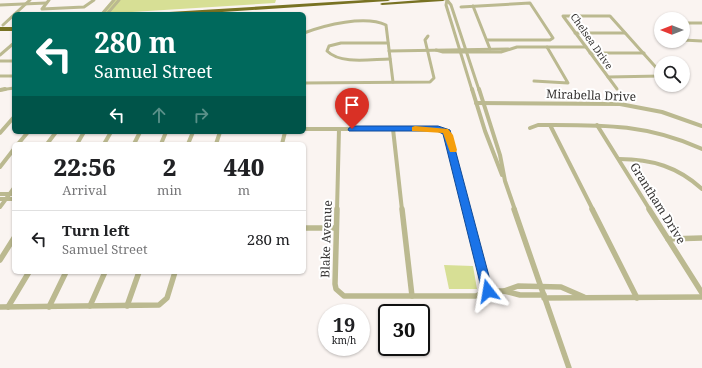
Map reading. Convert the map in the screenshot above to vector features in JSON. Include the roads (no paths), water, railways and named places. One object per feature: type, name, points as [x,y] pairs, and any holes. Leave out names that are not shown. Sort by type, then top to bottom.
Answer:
[{"type":"highway","points":[[202,12],[388,0]]},
{"type":"highway","points":[[261,12],[443,0]]},
{"type":"highway","points":[[251,12],[280,9],[285,7]]},
{"type":"highway","points":[[1,26],[12,24]]},
{"type":"highway","points":[[1,26],[12,28]]},
{"type":"street","points":[[14,12],[26,0]]},
{"type":"street","points":[[16,12],[30,0]]},
{"type":"street","points":[[50,0],[42,9],[87,6],[94,0]]},
{"type":"street","points":[[104,12],[114,0]]},
{"type":"street","points":[[109,12],[119,0]]},
{"type":"street","points":[[447,0],[446,5],[476,103],[505,182],[569,368]]},
{"type":"street","points":[[447,0],[451,5],[500,155],[505,182]]},
{"type":"street","points":[[0,5],[46,3]]},
{"type":"street","points":[[461,7],[530,3],[553,38],[550,40],[487,40]]},
{"type":"street","points":[[473,6],[490,49]]},
{"type":"street","points":[[1,26],[12,14]]},
{"type":"street","points":[[1,26],[12,16]]},
{"type":"street","name":"Chelsea Drive","points":[[617,90],[563,16],[608,16],[654,65]]},
{"type":"street","points":[[306,32],[327,25],[378,22],[386,25],[393,82]]},
{"type":"street","points":[[690,23],[702,23]]},
{"type":"street","points":[[575,33],[625,33]]},
{"type":"street","points":[[306,82],[433,81],[434,78],[425,40],[428,36]]},
{"type":"street","points":[[690,40],[702,41]]},
{"type":"street","points":[[388,43],[338,43],[329,46],[327,52],[331,56],[337,58],[390,59]]},
{"type":"street","points":[[0,55],[12,46]]},
{"type":"street","points":[[466,50],[501,52],[517,47],[586,47]]},
{"type":"street","points":[[534,81],[548,84],[568,83],[547,47]]},
{"type":"street","points":[[389,51],[508,49]]},
{"type":"street","points":[[590,53],[644,53]]},
{"type":"street","points":[[0,62],[12,63]]},
{"type":"street","points":[[0,76],[12,76]]},
{"type":"street","name":"Chelsea Drive","points":[[608,77],[654,76]]},
{"type":"street","points":[[0,90],[12,88]]},
{"type":"street","name":"Mirabella Drive","points":[[476,103],[620,104],[662,112],[702,126]]},
{"type":"street","points":[[0,133],[12,119]]},
{"type":"street","points":[[530,128],[538,124],[623,125],[644,128],[672,135],[702,149]]},
{"type":"street","name":"Grantham Drive","points":[[597,124],[702,293]]},
{"type":"street","points":[[550,125],[637,298]]},
{"type":"street","points":[[306,129],[440,129],[448,134],[488,291]]},
{"type":"street","name":"Blake Avenue","points":[[339,129],[334,284],[339,294],[344,296],[476,296],[488,291],[504,291]]},
{"type":"street","points":[[393,129],[412,296]]},
{"type":"street","points":[[20,142],[26,134]]},
{"type":"street","points":[[0,167],[12,152]]},
{"type":"street","points":[[619,159],[644,159],[659,162],[687,175],[702,189]]},
{"type":"street","points":[[0,194],[12,194]]},
{"type":"street","points":[[0,208],[6,199],[12,194]]},
{"type":"street","points":[[0,199],[12,199]]},
{"type":"street","points":[[306,228],[336,228]]},
{"type":"street","points":[[668,239],[702,238]]},
{"type":"street","points":[[0,260],[12,241]]},
{"type":"street","points":[[8,307],[28,274]]},
{"type":"street","points":[[49,306],[65,274]]},
{"type":"street","points":[[90,306],[104,274]]},
{"type":"street","points":[[127,306],[138,274]]},
{"type":"street","points":[[0,307],[153,306],[163,302],[169,292],[174,274]]},
{"type":"street","points":[[504,291],[518,286],[561,287],[586,298]]},
{"type":"street","points":[[504,291],[520,295],[544,297],[702,298]]}]
